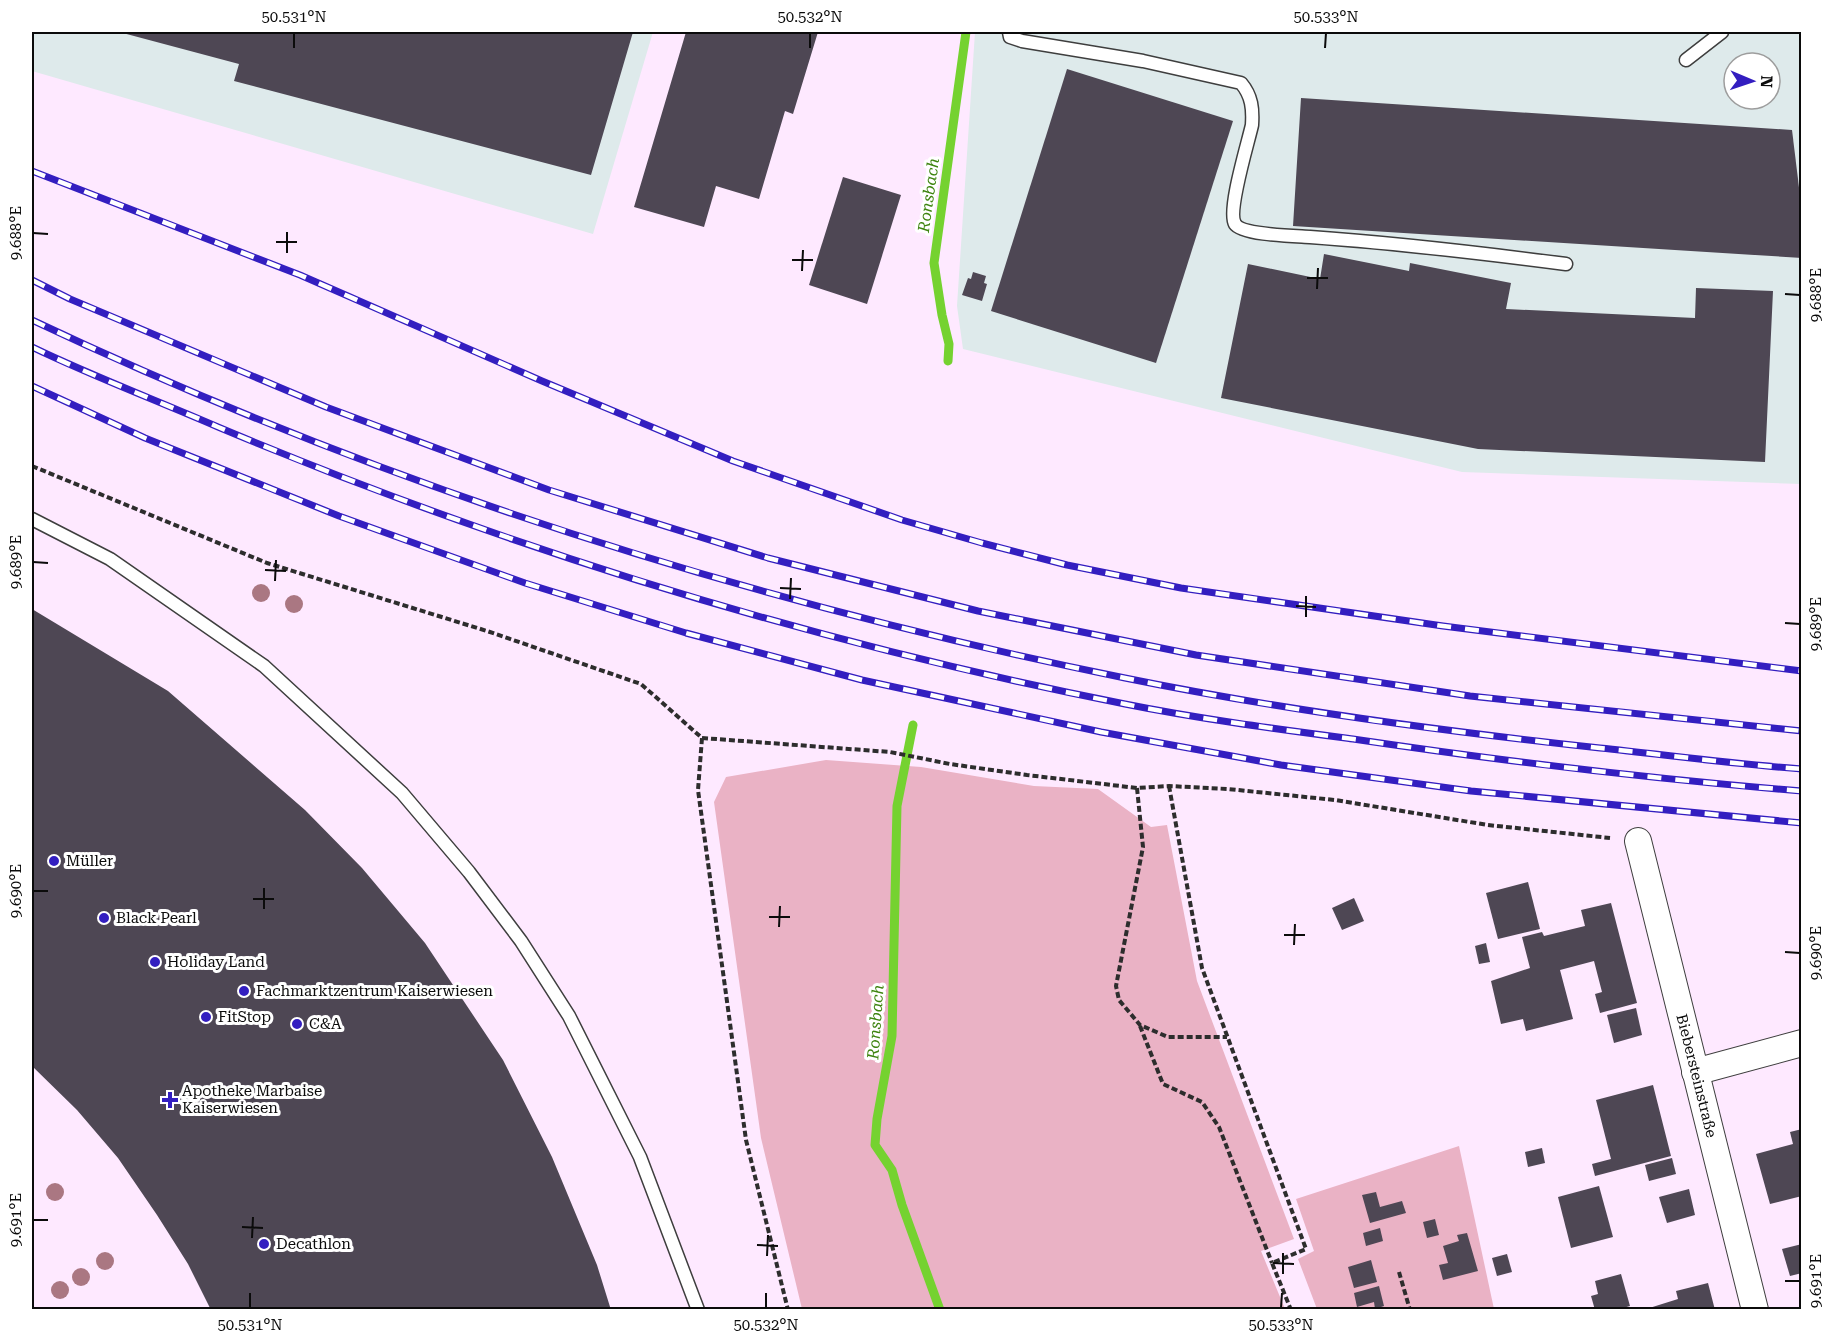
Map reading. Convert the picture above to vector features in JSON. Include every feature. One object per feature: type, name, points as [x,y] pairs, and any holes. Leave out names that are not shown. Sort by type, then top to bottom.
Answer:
[{"type":"street","name":"Biebersteinstraße","points":[[1638,841],[1755,1310]]},
{"type":"street","points":[[1695,1072],[1802,1043]]},
{"type":"lane","points":[[1009,32],[1010,37],[1022,41],[1143,61],[1241,83],[1249,94],[1252,113],[1252,125],[1232,210],[1236,225],[1241,229],[1271,234],[1440,248],[1566,264]]},
{"type":"lane","points":[[1686,60],[1722,32]]},
{"type":"lane","points":[[32,519],[110,560],[264,666],[402,793],[469,872],[522,941],[569,1016],[640,1157],[698,1310]]},
{"type":"path","points":[[32,466],[267,563],[487,631],[641,684],[702,738],[890,752],[950,764],[1137,788],[1169,786],[1228,789],[1335,800],[1488,825],[1638,841]]},
{"type":"path","points":[[702,738],[698,790],[746,1140],[788,1310]]},
{"type":"path","points":[[1169,786],[1202,968],[1306,1249],[1272,1263]]},
{"type":"path","points":[[1137,788],[1143,847],[1116,986],[1119,1000],[1140,1025],[1163,1084],[1202,1102],[1219,1126],[1291,1310]]},
{"type":"path","points":[[1140,1025],[1168,1037],[1227,1037]]},
{"type":"path","points":[[1399,1272],[1410,1310]]},
{"type":"shaded area","points":[[32,32],[653,32],[593,234],[32,71]]},
{"type":"shaded area","points":[[975,32],[1801,32],[1801,484],[1462,472],[963,349],[957,306]]},
{"type":"shaded area","points":[[826,760],[921,767],[1034,786],[1098,789],[1151,827],[1167,825],[1197,981],[1294,1239],[1261,1251],[1285,1309],[802,1309],[761,1138],[714,802],[726,777]]},
{"type":"shaded area","points":[[1459,1146],[1494,1309],[1317,1309],[1298,1259],[1314,1251],[1296,1199]]},
{"type":"building","points":[[119,32],[633,32],[591,175],[234,81],[239,64]]},
{"type":"building","points":[[686,32],[818,32],[793,114],[785,111],[759,199],[716,186],[704,227],[634,207]]},
{"type":"building","points":[[1067,69],[1233,121],[1156,363],[991,311]]},
{"type":"building","points":[[1301,98],[1792,130],[1802,212],[1802,258],[1293,226]]},
{"type":"building","points":[[843,177],[901,195],[867,304],[809,285]]},
{"type":"building","points":[[1324,254],[1409,271],[1410,263],[1511,283],[1506,309],[1695,318],[1696,288],[1773,291],[1765,462],[1478,449],[1221,398],[1248,264],[1320,279]]},
{"type":"building","points":[[973,272],[986,276],[984,283],[987,284],[982,301],[962,295],[968,278],[971,279]]},
{"type":"building","name":"Fachmarktzentrum Kaiserwiesen","points":[[32,609],[168,691],[305,810],[362,868],[425,943],[503,1060],[552,1157],[597,1265],[611,1310],[211,1310],[188,1264],[118,1158],[77,1110],[32,1066]]},
{"type":"building","points":[[1528,882],[1540,929],[1498,939],[1486,893]]},
{"type":"building","points":[[1354,898],[1364,921],[1342,930],[1332,908]]},
{"type":"building","points":[[1611,903],[1637,1003],[1600,1013],[1595,994],[1602,992],[1594,961],[1560,970],[1573,1019],[1526,1031],[1523,1019],[1501,1024],[1491,981],[1530,968],[1522,937],[1542,932],[1544,936],[1585,926],[1581,910]]},
{"type":"building","points":[[1486,943],[1490,962],[1479,964],[1475,946]]},
{"type":"building","points":[[1636,1008],[1642,1035],[1614,1043],[1607,1015]]},
{"type":"building","points":[[1653,1085],[1671,1156],[1595,1176],[1592,1164],[1611,1159],[1596,1100]]},
{"type":"building","points":[[1802,1129],[1802,1196],[1770,1204],[1756,1154],[1793,1144],[1790,1132]]},
{"type":"building","points":[[1542,1148],[1545,1163],[1528,1167],[1525,1152]]},
{"type":"building","points":[[1672,1158],[1676,1174],[1649,1181],[1645,1165]]},
{"type":"building","points":[[1599,1186],[1613,1237],[1571,1248],[1558,1197]]},
{"type":"building","points":[[1689,1189],[1695,1215],[1667,1223],[1659,1197]]},
{"type":"building","points":[[1376,1192],[1380,1207],[1402,1201],[1406,1213],[1370,1223],[1362,1195]]},
{"type":"building","points":[[1435,1219],[1439,1235],[1427,1238],[1423,1222]]},
{"type":"building","points":[[1380,1228],[1383,1241],[1366,1246],[1363,1233]]},
{"type":"building","points":[[1467,1233],[1478,1271],[1443,1280],[1439,1265],[1448,1263],[1443,1246],[1459,1241],[1457,1235]]},
{"type":"building","points":[[1802,1244],[1802,1273],[1790,1276],[1782,1249]]},
{"type":"building","points":[[1507,1254],[1512,1272],[1497,1276],[1492,1258]]},
{"type":"building","points":[[1371,1260],[1377,1282],[1354,1288],[1348,1267]]},
{"type":"building","points":[[1621,1274],[1630,1306],[1616,1310],[1595,1310],[1591,1296],[1598,1294],[1595,1281]]},
{"type":"building","points":[[1708,1283],[1715,1310],[1643,1310],[1678,1299],[1676,1291]]},
{"type":"building","points":[[1379,1286],[1384,1306],[1375,1309],[1374,1302],[1357,1307],[1354,1293]]},
{"type":"waterway","name":"Ronsbach","points":[[948,361],[949,344],[934,263],[966,32]]},
{"type":"waterway","name":"Ronsbach","points":[[913,725],[897,806],[892,1036],[877,1119],[875,1145],[892,1170],[902,1205],[940,1310]]},
{"type":"railway","points":[[32,171],[300,275],[542,381],[733,461],[902,520],[982,543],[1067,565],[1181,588],[1443,626],[1802,671]]},
{"type":"railway","points":[[32,280],[70,299],[326,407],[549,490],[768,558],[978,611],[1196,655],[1470,696],[1802,731]]},
{"type":"railway","points":[[32,320],[163,379],[296,434],[431,485],[568,532],[705,575],[844,613],[984,648],[1125,678],[1302,710],[1481,734],[1802,769]]},
{"type":"railway","points":[[32,347],[218,427],[439,513],[664,588],[893,652],[1009,680],[1210,719],[1521,762],[1802,791]]},
{"type":"railway","points":[[32,386],[145,438],[339,516],[525,583],[686,633],[862,680],[1101,732],[1281,765],[1471,791],[1802,823]]},
{"type":"place","name":"Müller","points":[[54,861]]},
{"type":"place","name":"Black Pearl","points":[[104,918]]},
{"type":"place","name":"Holiday Land","points":[[155,962]]},
{"type":"place","name":"Fachmarktzentrum Kaiserwiesen","points":[[244,991]]},
{"type":"place","name":"FitStop","points":[[206,1017]]},
{"type":"place","name":"C&A","points":[[297,1024]]},
{"type":"place","name":"Apotheke Marbaise Kaiserwiesen","points":[[170,1100]]},
{"type":"place","name":"Decathlon","points":[[264,1244]]}]
